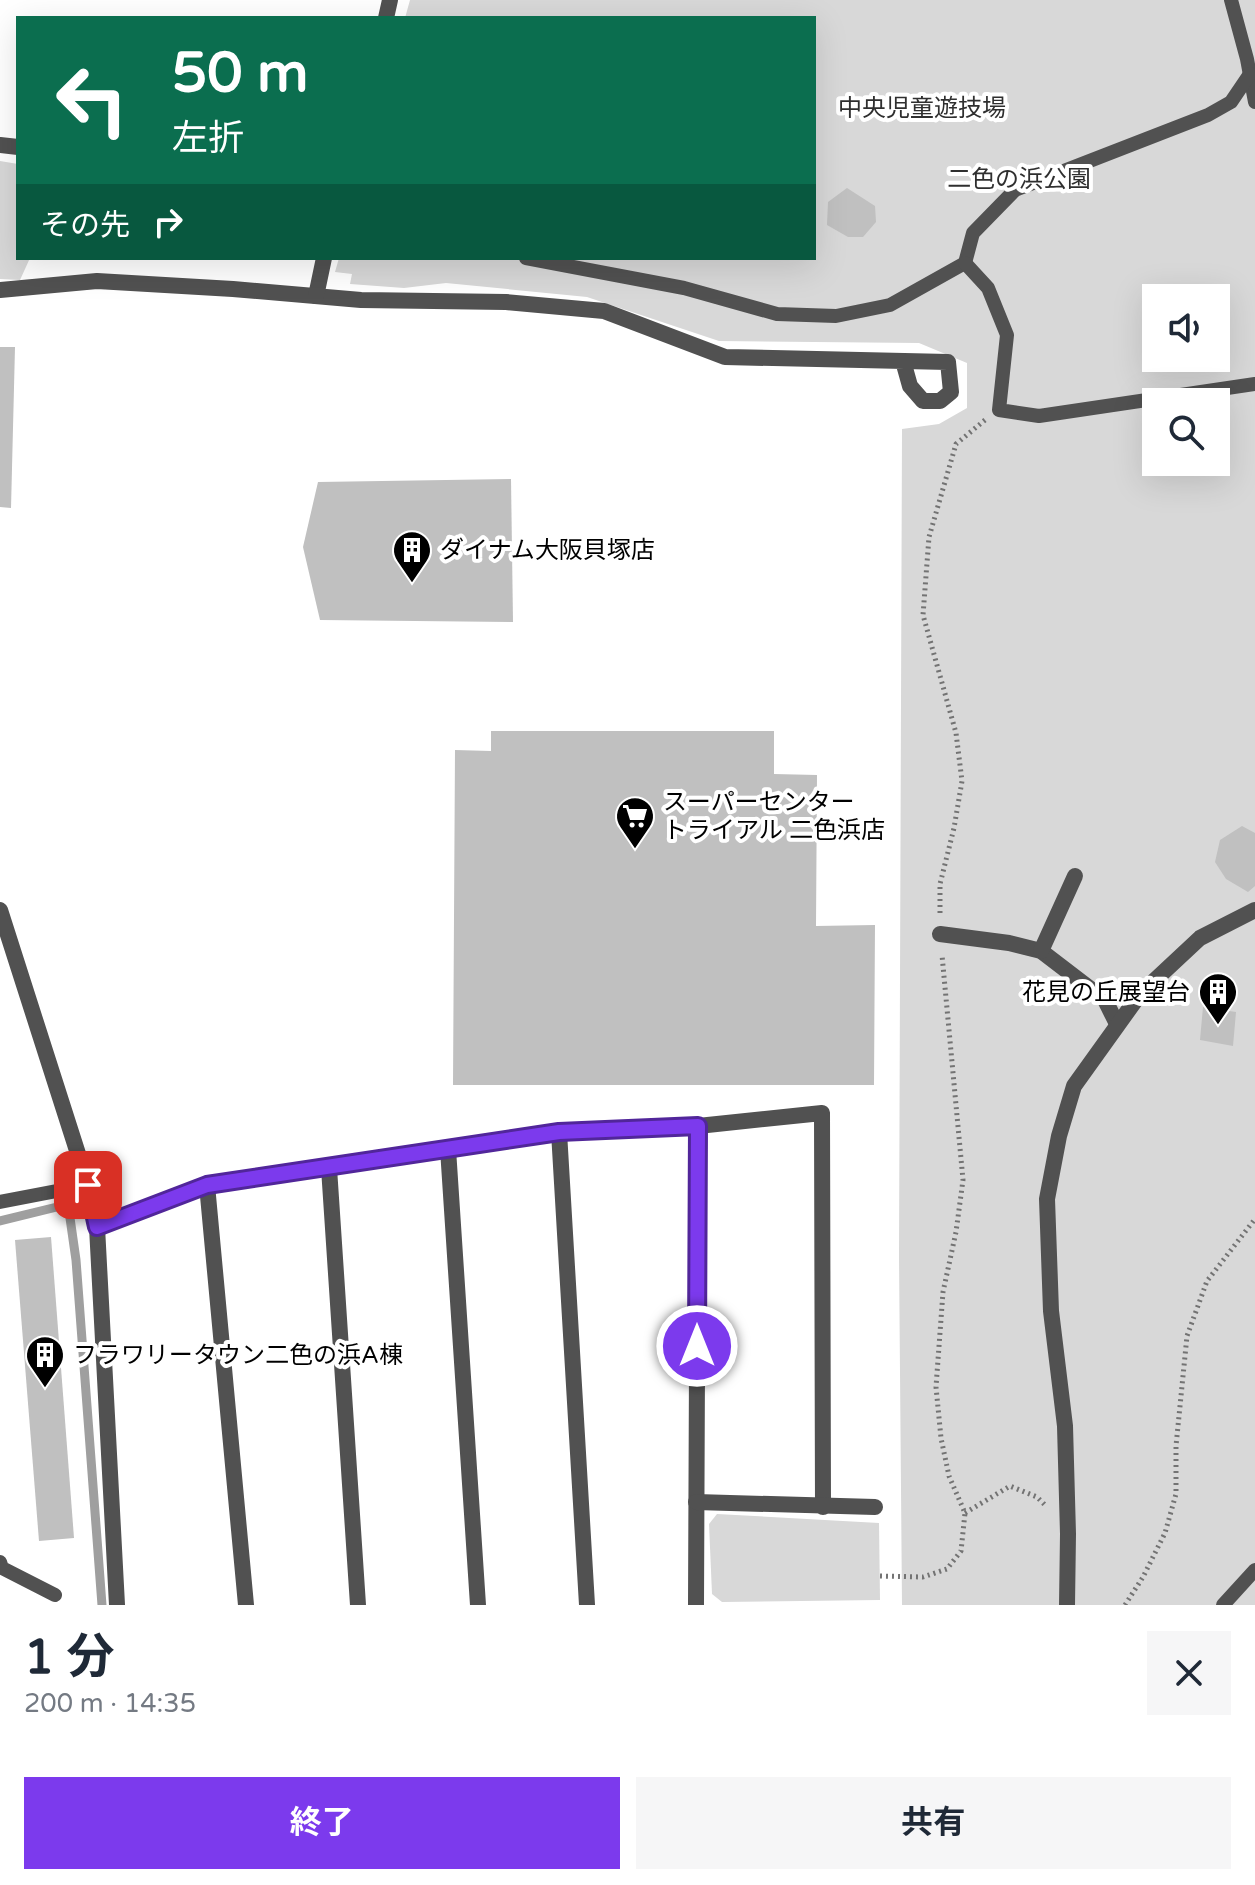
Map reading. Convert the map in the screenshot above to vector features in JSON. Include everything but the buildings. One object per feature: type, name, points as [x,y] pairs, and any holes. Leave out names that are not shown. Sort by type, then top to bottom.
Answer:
[{"type":"street","points":[[316,296],[324,260]]},
{"type":"street","points":[[0,290],[97,281],[361,300],[506,302],[604,311],[725,357],[903,361]]},
{"type":"street","points":[[1041,951],[1075,876]]},
{"type":"street","points":[[0,910],[88,1185],[97,1227],[117,1605]]},
{"type":"street","points":[[1067,1605],[1065,1426],[1051,1311],[1047,1199],[1059,1136],[1074,1086],[1140,994],[1200,938],[1255,910]]},
{"type":"street","points":[[940,934],[1009,943],[1041,951],[1105,1000],[1117,1024]]},
{"type":"street","points":[[97,1227],[207,1185],[559,1132],[698,1126],[822,1113],[823,1507]]},
{"type":"street","points":[[696,1605],[698,1126]]},
{"type":"street","points":[[559,1132],[587,1605]]},
{"type":"street","points":[[448,1149],[478,1605]]},
{"type":"street","points":[[329,1168],[358,1605]]},
{"type":"street","points":[[207,1185],[246,1605]]},
{"type":"street","points":[[696,1502],[875,1507]]},
{"type":"lane","points":[[1231,0],[1255,102]]},
{"type":"lane","points":[[537,260],[684,288],[777,314],[836,316],[890,305],[965,263],[973,233],[1015,190],[1208,115],[1231,102],[1250,74]]},
{"type":"lane","points":[[965,263],[988,288],[1007,335],[999,410],[1039,416],[1255,384]]},
{"type":"lane","points":[[0,1202],[88,1185]]},
{"type":"lane","points":[[0,1562],[2,1568],[55,1595]]},
{"type":"lane","points":[[1223,1605],[1255,1570]]},
{"type":"path","points":[[880,1576],[923,1577],[947,1569],[961,1551],[965,1513],[946,1463],[936,1387],[943,1292],[963,1180],[940,934],[940,884],[962,781],[956,733],[923,615],[929,537],[956,444],[999,410]]},
{"type":"path","points":[[1125,1605],[1165,1533],[1176,1494],[1176,1446],[1187,1336],[1207,1281],[1255,1219]]},
{"type":"path","points":[[965,1513],[1010,1486],[1037,1497],[1054,1513],[1068,1534]]},
{"type":"green space","name":"二色の浜公園","points":[[410,0],[1255,0],[1255,1605],[902,1605],[899,1256],[902,429],[939,424],[967,408],[967,363],[919,343],[719,341],[587,297],[446,283],[404,288],[350,284],[352,274],[335,272],[338,260],[816,260],[816,16],[406,16]]},
{"type":"green space","points":[[0,161],[16,164],[16,260],[29,260],[20,280],[0,279]]},
{"type":"green space","points":[[717,1514],[879,1523],[880,1600],[722,1602],[712,1594],[709,1524]]},
{"type":"waterway","points":[[0,1221],[61,1206],[69,1211],[76,1260],[102,1605]]},
{"type":"place","name":"ダイナム大阪貝塚店","points":[[412,584]]},
{"type":"place","name":"スーパーセンター トライアル 二色浜店","points":[[635,850]]},
{"type":"place","name":"花見の丘展望台","points":[[1218,1026]]},
{"type":"place","name":"フラワリータウン二色の浜A棟","points":[[45,1389]]},
{"type":"route","points":[[88,1185],[97,1227],[207,1185],[559,1132],[698,1126],[697,1346]]},
{"type":"park label","name":"中央児童遊技場","points":[[922,108]]}]
